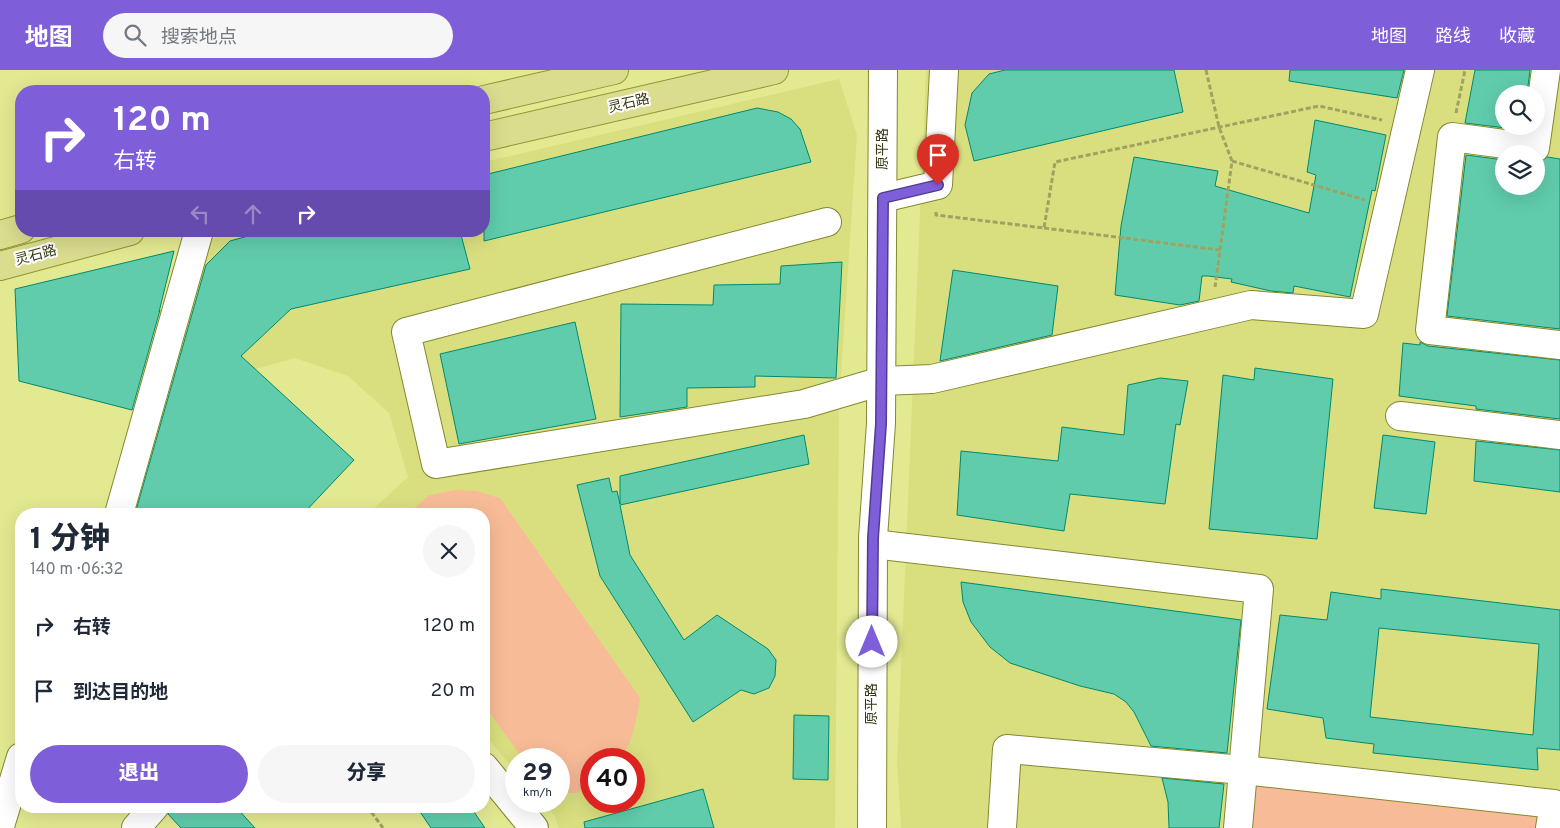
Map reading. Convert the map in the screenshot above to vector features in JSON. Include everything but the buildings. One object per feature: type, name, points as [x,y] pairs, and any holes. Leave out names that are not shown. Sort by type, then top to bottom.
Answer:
[{"type":"main road","points":[[490,99],[614,70]]},
{"type":"main road","name":"灵石路","points":[[490,137],[774,70]]},
{"type":"main road","points":[[0,235],[15,231]]},
{"type":"main road","name":"灵石路","points":[[0,266],[108,237]]},
{"type":"street","name":"原平路","points":[[872,828],[873,544],[882,381],[883,70]]},
{"type":"street","points":[[883,198],[938,185],[944,70]]},
{"type":"street","points":[[828,222],[406,332],[436,464],[804,404],[882,381],[932,379],[1251,305],[1364,314],[1420,70]]},
{"type":"street","points":[[1546,70],[1551,104],[1535,148],[1452,137],[1430,330],[1560,345]]},
{"type":"street","points":[[120,508],[197,237]]},
{"type":"street","points":[[1400,416],[1560,435]]},
{"type":"street","points":[[873,544],[1259,589],[1238,828]]},
{"type":"street","points":[[1002,828],[1007,749],[1243,770],[1554,804],[1550,828]]},
{"type":"street","points":[[490,774],[534,828]]},
{"type":"street","points":[[0,826],[15,777]]},
{"type":"street","points":[[136,828],[150,813]]},
{"type":"path","points":[[1206,70],[1219,127],[1232,161],[1212,314]]},
{"type":"path","points":[[1452,137],[1465,70]]},
{"type":"path","points":[[1044,228],[1055,162],[1319,106],[1408,126]]},
{"type":"path","points":[[1232,161],[1389,207]]},
{"type":"path","points":[[938,185],[936,215],[1220,250]]},
{"type":"path","points":[[372,813],[383,828]]},
{"type":"shaded area","points":[[926,70],[1560,70],[1560,828],[901,828],[897,763]]},
{"type":"shaded area","points":[[839,79],[857,135],[839,405],[835,828],[558,828],[552,813],[570,813],[570,748],[505,748],[505,759],[490,741],[490,508],[374,508],[408,477],[389,413],[348,376],[295,358],[256,369],[177,339],[209,241],[216,237],[490,237],[490,161]]},
{"type":"shaded area","points":[[455,490],[477,491],[500,498],[640,698],[634,729],[627,748],[580,748],[580,792],[570,793],[570,748],[515,748],[490,713],[490,508],[415,508],[429,495]]},
{"type":"shaded area","points":[[1252,780],[1543,814],[1540,828],[1249,828]]},
{"type":"route","points":[[872,642],[873,538],[881,424],[883,198],[938,185]]}]
